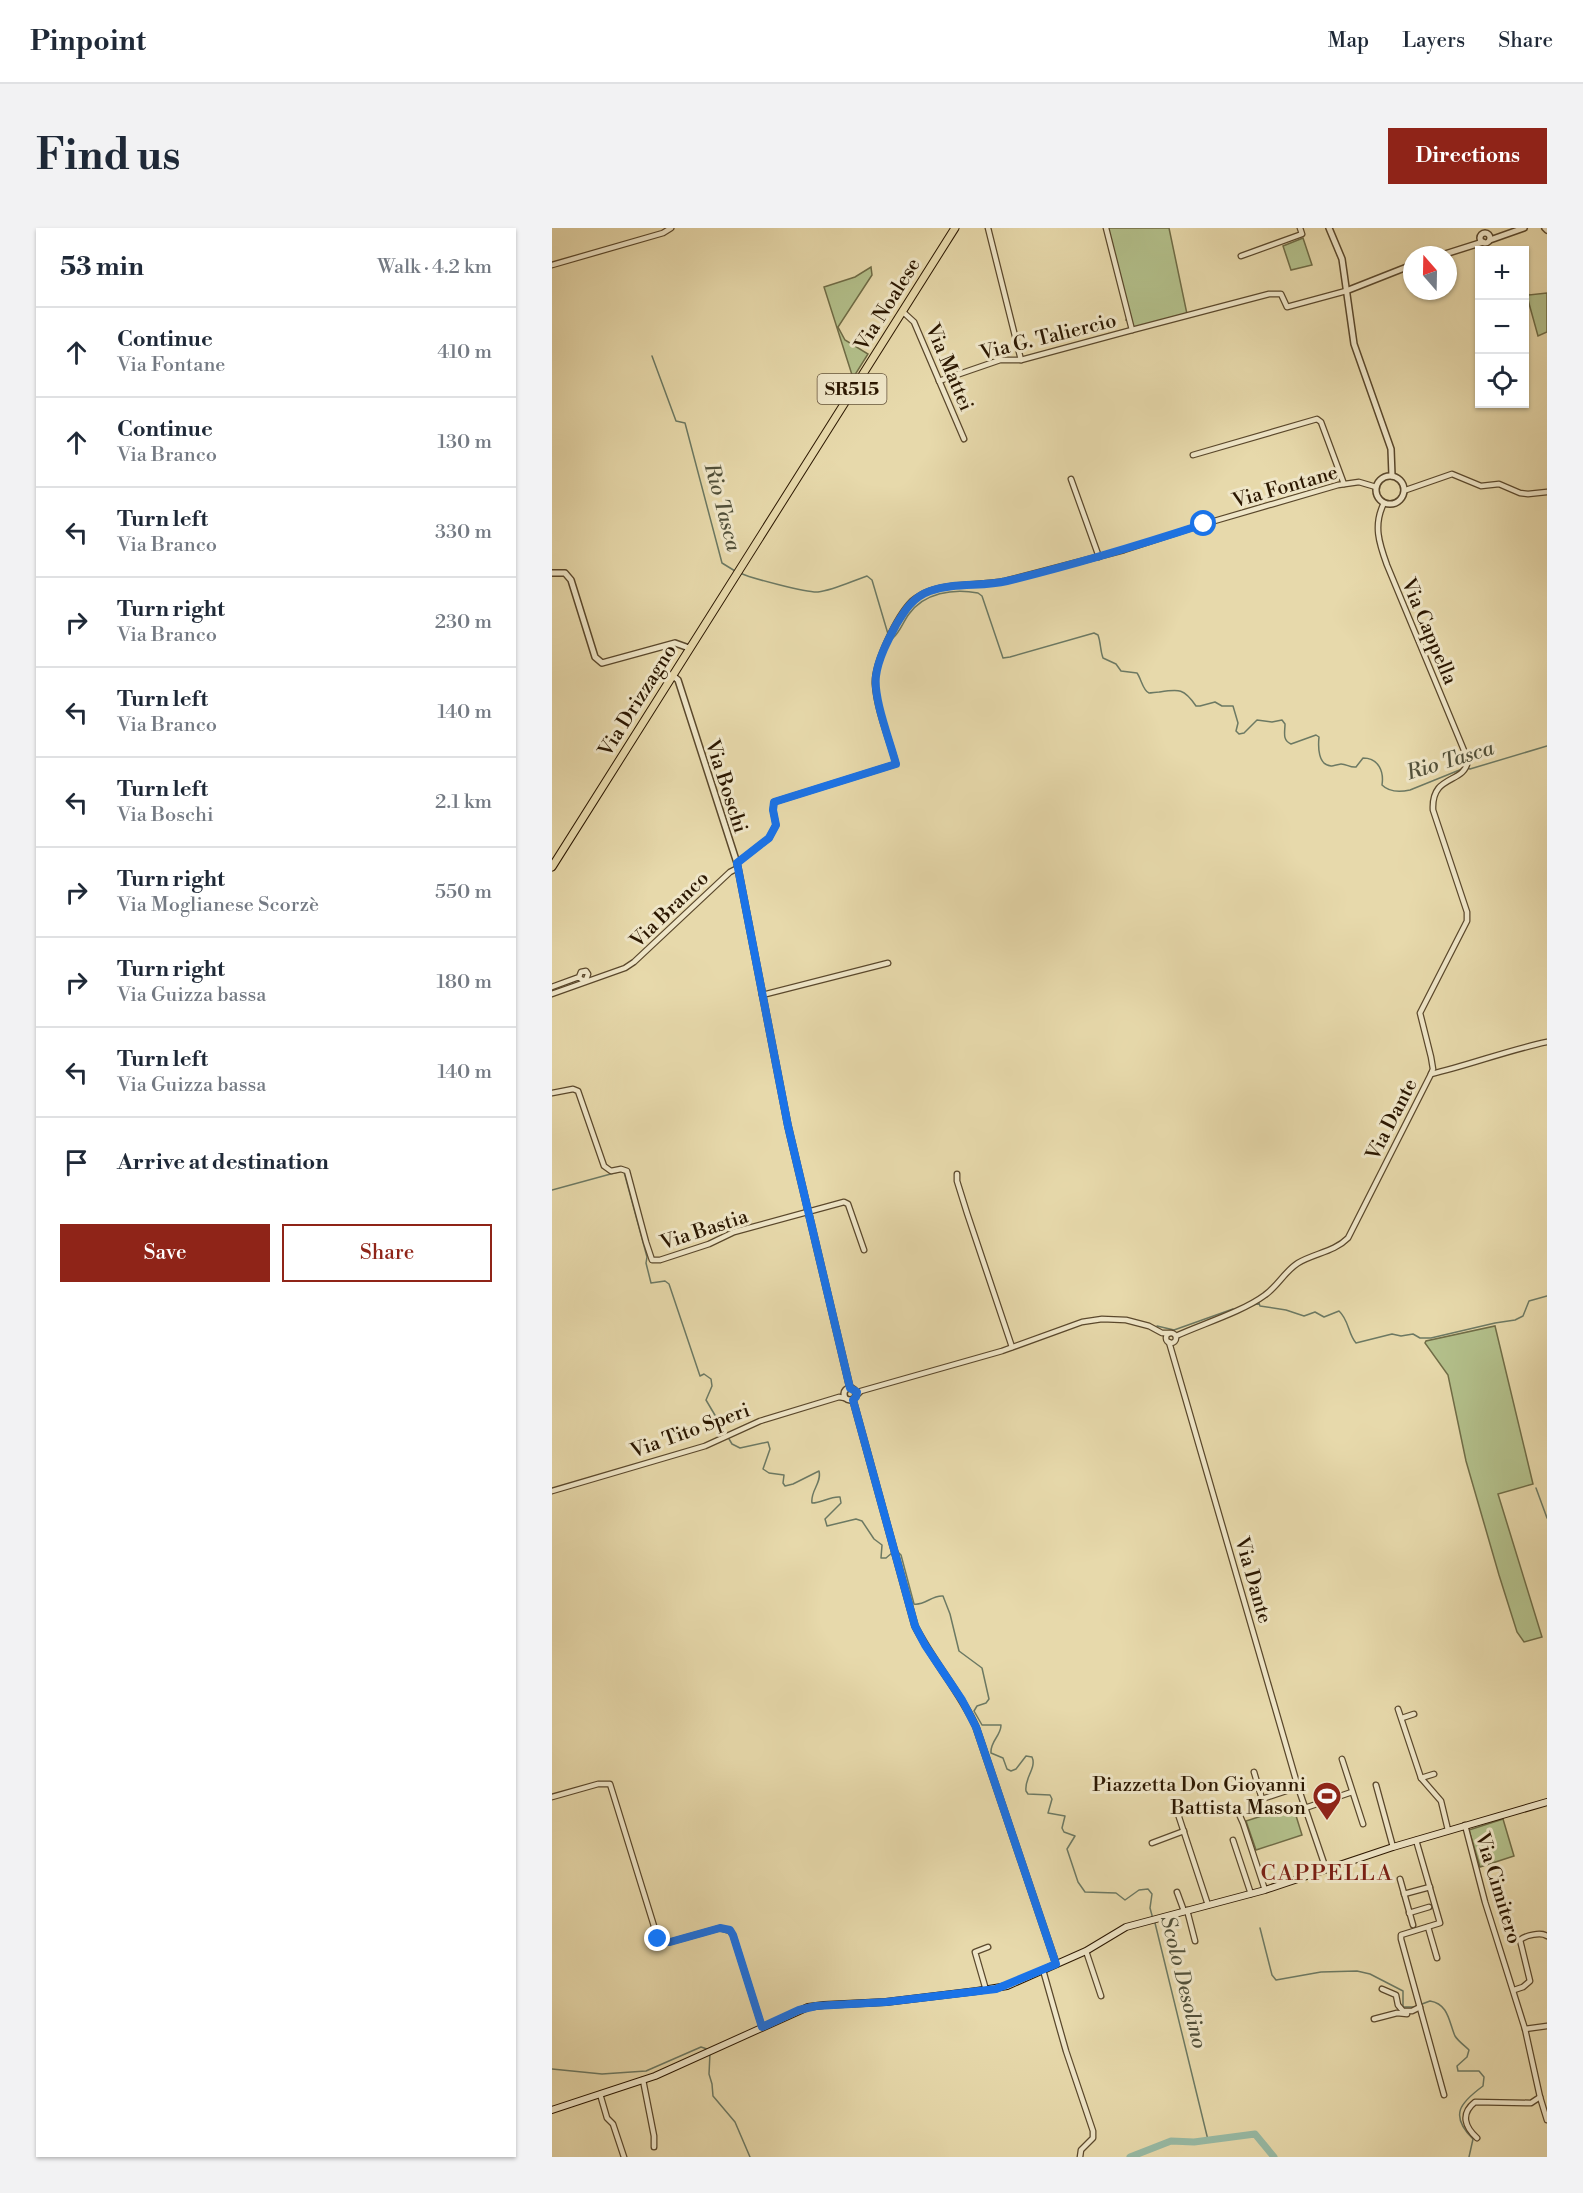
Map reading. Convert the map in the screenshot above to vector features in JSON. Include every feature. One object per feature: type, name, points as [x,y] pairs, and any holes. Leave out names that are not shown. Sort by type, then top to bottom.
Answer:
[{"type":"main road","name":"Via Noalese","points":[[751,551],[955,228]]},
{"type":"main road","name":"Via Drizzagno","points":[[552,867],[664,688],[675,678],[680,663],[751,551]]},
{"type":"main road","points":[[552,2110],[643,2080],[799,2010],[816,2006],[886,2002],[1007,1986],[1086,1951],[1119,1931],[1154,1919],[1265,1890],[1393,1847],[1547,1802]]},
{"type":"street","points":[[552,265],[663,233],[671,228]]},
{"type":"street","points":[[988,228],[1021,360]]},
{"type":"street","name":"Via G. Taliercio","points":[[939,381],[1000,360],[1021,360],[1132,330],[1106,228]]},
{"type":"street","points":[[1241,256],[1302,234],[1300,228]]},
{"type":"street","points":[[1329,228],[1342,259],[1354,344],[1391,449],[1392,476]]},
{"type":"street","points":[[1457,250],[1474,244],[1483,234],[1500,235],[1523,228]]},
{"type":"street","points":[[1132,330],[1269,294],[1281,294],[1287,307],[1346,291],[1403,269]]},
{"type":"street","name":"Via Mattei","points":[[902,311],[914,322],[964,439]]},
{"type":"street","points":[[1193,455],[1317,419],[1321,422],[1344,484]]},
{"type":"street","points":[[1406,490],[1398,478],[1392,476],[1379,480],[1376,487],[1377,495],[1384,503],[1400,500],[1406,490],[1452,474],[1475,485],[1499,484],[1528,494],[1547,492]]},
{"type":"street","points":[[1071,479],[1098,557]]},
{"type":"street","name":"Via Fontane","points":[[988,584],[1098,557],[1344,484],[1359,482],[1376,487]]},
{"type":"street","name":"Via Cappella","points":[[1384,503],[1378,514],[1377,532],[1387,565],[1467,758],[1466,768]]},
{"type":"street","points":[[552,573],[565,573],[571,580],[596,657],[602,663],[675,643],[689,648]]},
{"type":"street","name":"Via Branco","points":[[552,994],[634,963],[769,838],[776,825],[774,802],[896,764],[875,683],[878,666],[888,640],[908,606],[924,593],[947,587],[988,584]]},
{"type":"street","name":"Via Boschi","points":[[675,678],[738,866],[807,1211],[915,1626],[962,1700],[976,1727],[1056,1964]]},
{"type":"street","points":[[664,688],[672,686],[679,691]]},
{"type":"street","name":"Via Dante","points":[[1326,1869],[1298,1787],[1171,1341],[1255,1302],[1267,1294],[1292,1268],[1301,1262],[1339,1247],[1348,1238],[1433,1069],[1420,1013],[1422,1005],[1467,921],[1467,912],[1433,810],[1432,799],[1441,785],[1466,768]]},
{"type":"street","points":[[762,995],[888,963]]},
{"type":"street","points":[[552,987],[579,977]]},
{"type":"street","points":[[1431,1074],[1465,1066],[1522,1047],[1547,1042]]},
{"type":"street","name":"Via Bastia","points":[[552,1093],[578,1091],[604,1167],[611,1171],[621,1169],[627,1171],[652,1260],[660,1260],[709,1244],[734,1232],[807,1211]]},
{"type":"street","points":[[957,1174],[967,1213],[1012,1347]]},
{"type":"street","points":[[807,1211],[837,1203],[848,1204],[864,1250]]},
{"type":"street","points":[[843,1396],[1012,1347],[1065,1327],[1102,1319],[1126,1320],[1149,1326],[1171,1341]]},
{"type":"street","points":[[1162,1333],[1170,1333],[1171,1341]]},
{"type":"street","points":[[843,1396],[855,1393]]},
{"type":"street","name":"Via Tito Speri","points":[[552,1491],[691,1450],[760,1421],[843,1396]]},
{"type":"street","points":[[1398,1709],[1421,1778],[1441,1801],[1448,1830]]},
{"type":"street","points":[[1402,1718],[1414,1714]]},
{"type":"street","points":[[1342,1760],[1363,1824]]},
{"type":"street","points":[[1254,1772],[1262,1799],[1298,1787]]},
{"type":"street","points":[[1421,1778],[1434,1774]]},
{"type":"street","points":[[552,1797],[598,1784],[610,1784],[658,1939],[670,1942],[720,1928],[730,1930],[762,2027]]},
{"type":"street","points":[[1376,1785],[1393,1847]]},
{"type":"street","points":[[1305,1808],[1352,1792]]},
{"type":"street","points":[[1175,1805],[1208,1905]]},
{"type":"street","points":[[1236,1807],[1244,1823],[1265,1890]]},
{"type":"street","name":"Via Cimitero","points":[[1465,1825],[1485,1902],[1525,2029],[1547,2120]]},
{"type":"street","points":[[1152,1843],[1184,1831]]},
{"type":"street","points":[[1233,1840],[1251,1893]]},
{"type":"street","points":[[1416,1840],[1440,1923],[1401,1935],[1409,1972],[1444,2095]]},
{"type":"street","points":[[1400,1879],[1413,1925]]},
{"type":"street","points":[[1404,1894],[1430,1887]]},
{"type":"street","points":[[1177,1892],[1196,1941]]},
{"type":"street","points":[[1409,1913],[1429,1907]]},
{"type":"street","points":[[1428,1927],[1437,1958]]},
{"type":"street","points":[[1514,1990],[1523,1988],[1530,1981],[1520,1940],[1525,1936],[1542,1934],[1547,1936]]},
{"type":"street","points":[[986,1990],[975,1952],[988,1947]]},
{"type":"street","points":[[1086,1951],[1101,1996]]},
{"type":"street","points":[[1043,1970],[1066,2051],[1093,2131],[1093,2138],[1081,2150],[1080,2157]]},
{"type":"street","points":[[1382,1989],[1396,1995],[1398,2005],[1403,2011],[1421,2008]]},
{"type":"street","points":[[1374,2019],[1396,2013],[1416,2013],[1421,2008]]},
{"type":"street","points":[[1525,2029],[1547,2026]]},
{"type":"street","points":[[643,2080],[654,2146]]},
{"type":"street","points":[[600,2094],[607,2118],[613,2124],[624,2157]]},
{"type":"street","points":[[1477,2138],[1468,2130],[1465,2122],[1469,2107],[1475,2102],[1531,2103],[1540,2097]]},
{"type":"green space","points":[[1108,228],[1169,228],[1187,314],[1132,330],[1130,321],[1126,320]]},
{"type":"green space","points":[[1303,238],[1312,265],[1291,270],[1283,246]]},
{"type":"green space","points":[[871,267],[872,275],[838,327],[845,340],[868,354],[853,378],[824,287],[855,277]]},
{"type":"green space","points":[[1547,293],[1547,332],[1538,336],[1529,303],[1529,295]]},
{"type":"green space","points":[[1495,1326],[1533,1484],[1498,1494],[1542,1637],[1524,1642],[1517,1632],[1466,1461],[1448,1375],[1425,1343]]},
{"type":"green space","points":[[1293,1806],[1302,1835],[1256,1850],[1246,1821]]},
{"type":"green space","points":[[1503,1819],[1514,1856],[1480,1867],[1469,1830]]},
{"type":"waterway","name":"Rio Tasca","points":[[652,356],[676,421],[685,423],[722,563],[735,571]]},
{"type":"waterway","name":"Rio Tasca","points":[[740,573],[779,585],[818,592],[867,576],[872,580],[888,634],[893,638],[909,614],[923,601],[949,592],[978,593],[982,596],[1003,658],[1094,633],[1098,635],[1103,658],[1116,664],[1121,671],[1137,673],[1145,690],[1149,693],[1176,690],[1188,696],[1196,706],[1215,702],[1222,706],[1233,706],[1238,723],[1236,731],[1239,734],[1244,733],[1257,720],[1272,722],[1282,720],[1285,724],[1286,740],[1291,744],[1316,735],[1319,737],[1321,759],[1331,766],[1341,764],[1356,767],[1363,758],[1373,760],[1381,771],[1382,785],[1395,791],[1410,790],[1462,769]]},
{"type":"waterway","name":"Rio Tasca","points":[[1467,768],[1547,746]]},
{"type":"waterway","name":"Scolo Desolino","points":[[552,1190],[618,1172]]},
{"type":"waterway","name":"Scolo Desolino","points":[[624,1172],[647,1257],[646,1263],[651,1283],[665,1281],[669,1284],[700,1376],[704,1374],[711,1379],[712,1386],[706,1400],[732,1444],[740,1448],[768,1442],[770,1449],[763,1469],[769,1473],[784,1475],[785,1486],[819,1471],[812,1503],[836,1497],[840,1497],[841,1503],[825,1519],[827,1526],[856,1519],[862,1521],[874,1539],[882,1545],[881,1558],[886,1558],[893,1552]]},
{"type":"waterway","points":[[1249,1307],[1259,1303],[1260,1306],[1286,1310],[1304,1316],[1315,1312],[1324,1317],[1339,1311],[1356,1343],[1392,1334],[1401,1336],[1413,1334],[1420,1338],[1431,1338],[1515,1320],[1523,1316],[1529,1301],[1547,1296]]},
{"type":"waterway","points":[[1157,1326],[1174,1330],[1233,1309]]},
{"type":"waterway","points":[[1536,1488],[1547,1518]]},
{"type":"waterway","name":"Scolo Desolino","points":[[897,1551],[901,1555],[914,1604],[943,1596],[959,1651],[982,1668],[989,1699],[986,1703],[977,1706],[974,1711],[982,1725],[1001,1725],[991,1753],[1003,1758],[1007,1769],[1011,1771],[1016,1769],[1026,1756],[1032,1757],[1033,1765],[1026,1791],[1028,1794],[1050,1795],[1052,1799],[1048,1813],[1065,1816],[1062,1828],[1064,1832],[1075,1836],[1067,1849],[1078,1882],[1085,1892],[1116,1893],[1125,1900],[1139,1890],[1148,1889],[1152,1894],[1150,1908],[1153,1919]]},
{"type":"waterway","name":"Scolo Desolino","points":[[1155,1923],[1208,2140]]},
{"type":"waterway","points":[[1260,1928],[1272,1975],[1276,1980],[1321,1972],[1357,1971],[1370,1974],[1403,1991],[1403,2007],[1416,2007]]},
{"type":"waterway","points":[[1422,2004],[1430,2001],[1441,2006],[1445,2010],[1455,2036],[1469,2050],[1467,2057],[1457,2066],[1458,2071],[1479,2071],[1484,2077],[1483,2086],[1468,2098],[1460,2110],[1461,2123],[1473,2139],[1469,2157]]},
{"type":"waterway","points":[[552,2069],[602,2074],[646,2071],[701,2047],[707,2049]]},
{"type":"waterway","points":[[710,2053],[709,2074],[713,2096],[735,2122],[750,2157]]},
{"type":"waterway","name":"Scolo Desolino","points":[[1130,2157],[1171,2141],[1194,2142],[1255,2134],[1274,2157]]},
{"type":"place","name":"Piazzetta Don Giovanni Battista Mason","points":[[1327,1822]]},
{"type":"district","name":"CAPPELLA","points":[[1327,1872]]},
{"type":"route","points":[[658,1939],[670,1942],[720,1928],[730,1930],[762,2027],[808,2007],[886,2002],[996,1989],[1056,1964],[976,1727],[962,1700],[915,1626],[853,1400],[857,1392],[850,1388],[826,1294],[788,1126],[737,863],[769,838],[776,825],[774,802],[896,764],[876,690],[875,677],[892,633],[908,606],[918,596],[947,587],[1005,581],[1124,550],[1204,524]]}]
